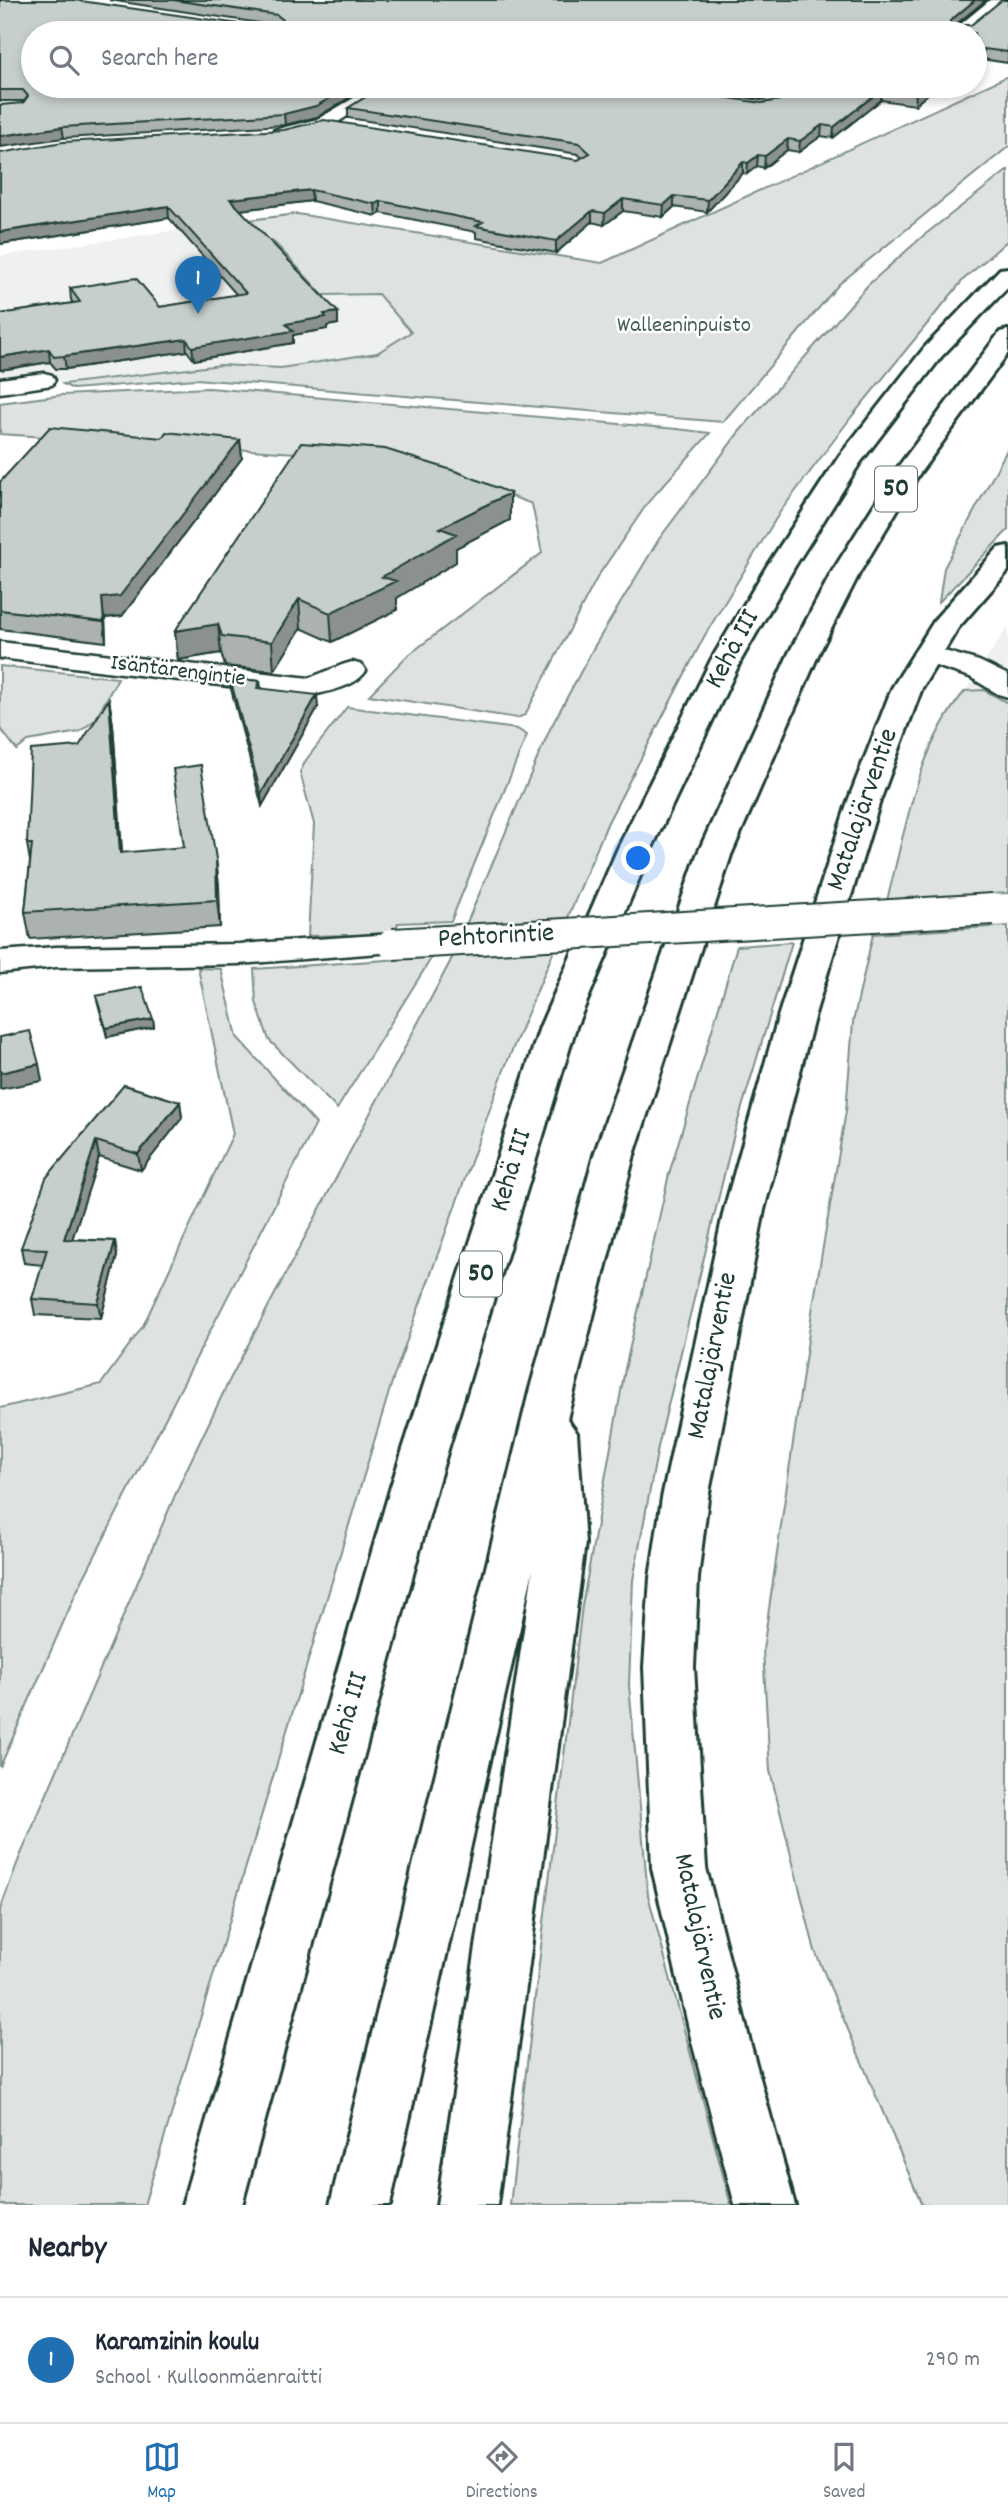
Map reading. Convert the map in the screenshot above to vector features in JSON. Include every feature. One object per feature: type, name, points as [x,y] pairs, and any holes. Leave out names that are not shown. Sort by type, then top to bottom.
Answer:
[{"type":"main road","name":"Kehä III","points":[[212,2205],[414,1486],[558,1027],[635,848],[720,673],[781,566],[849,460],[933,352],[1008,274]]},
{"type":"main road","name":"50","points":[[360,2205],[551,1392],[614,1155],[714,855],[804,653],[846,572],[907,472],[1008,337]]},
{"type":"main road","name":"Matalajärventie","points":[[765,2205],[721,2042],[679,1868],[668,1667],[674,1577],[685,1498],[744,1210],[797,1014],[864,801],[907,688],[946,624],[1008,554]]},
{"type":"main road","points":[[467,2205],[561,1543],[551,1392]]},
{"type":"street","points":[[973,21],[1000,0]]},
{"type":"street","points":[[261,136],[324,123],[366,98]]},
{"type":"street","points":[[709,98],[761,106],[772,105],[782,98]]},
{"type":"street","points":[[324,123],[356,128]]},
{"type":"street","points":[[0,386],[44,380]]},
{"type":"street","name":"Isäntärengintie","points":[[0,650],[309,687],[333,681],[352,671]]},
{"type":"street","points":[[927,654],[1000,680],[1008,688]]},
{"type":"street","name":"Pehtorintie","points":[[0,962],[56,957],[247,954],[1000,909]]},
{"type":"shaded area","points":[[233,222],[275,243],[323,295],[378,294],[412,332],[377,353],[281,368],[221,365],[63,384],[52,375],[0,381],[0,256]]},
{"type":"shaded area","points":[[1008,627],[1008,703],[984,690],[965,691]]},
{"type":"green space","name":"Walleeninpuisto","points":[[1008,76],[1008,147],[839,284],[723,422],[196,379],[73,389],[63,384],[221,365],[281,368],[377,353],[411,332],[378,294],[323,295],[275,243],[233,222],[297,214],[602,263],[960,98],[987,98],[987,86]]},
{"type":"green space","points":[[1008,170],[1008,240],[963,280],[852,416],[780,512],[705,635],[608,822],[505,1067],[392,1382],[144,2205],[0,2205],[0,1910],[18,1861],[182,1479],[229,1381],[450,962],[550,729],[594,647],[659,539],[739,432],[868,285],[923,236]]},
{"type":"green space","points":[[209,388],[710,433],[649,501],[598,576],[525,715],[517,718],[369,695],[406,657],[542,553],[532,504],[419,461],[0,434],[0,403],[62,395]]},
{"type":"green space","points":[[1008,448],[1008,530],[939,602],[944,568]]},
{"type":"green space","points":[[0,666],[118,678],[95,720],[79,732],[28,741],[17,750],[0,728]]},
{"type":"green space","points":[[984,690],[1008,703],[1008,893],[887,900],[915,790],[935,738],[965,691]]},
{"type":"green space","points":[[347,707],[517,729],[527,735],[451,921],[398,923],[395,934],[308,936],[314,824],[300,772],[306,760]]},
{"type":"green space","points":[[1008,926],[1008,2205],[922,2205],[815,1951],[770,1771],[763,1650],[812,1312],[846,1111],[853,1022],[873,934]]},
{"type":"green space","points":[[792,942],[734,1134],[658,1447],[633,1580],[629,1685],[648,1895],[731,2205],[510,2205],[582,1606],[625,1369],[669,1174],[737,946]]},
{"type":"green space","points":[[432,957],[337,1109],[269,1040],[256,1002],[254,969]]},
{"type":"green space","points":[[198,968],[221,969],[237,1037],[316,1124],[77,1591],[0,1767],[0,1408],[101,1384],[143,1326],[233,1134]]},
{"type":"building","points":[[0,0],[74,0],[218,21],[21,21],[21,90],[0,90]]},
{"type":"building","points":[[173,0],[975,0],[950,21],[284,21],[277,15]]},
{"type":"building","points":[[1002,0],[1008,0],[1008,52],[987,49],[987,21],[976,21]]},
{"type":"building","points":[[27,98],[330,98],[316,106],[284,114],[62,127],[0,136],[0,105],[23,103]]},
{"type":"building","points":[[364,98],[729,98],[762,103],[783,98],[871,98],[834,127],[822,125],[800,141],[788,139],[765,156],[758,155],[748,163],[743,162],[708,200],[674,196],[664,205],[623,199],[605,213],[592,211],[556,241],[476,226],[483,222],[311,190],[230,199],[338,312],[324,314],[326,317],[286,324],[293,331],[192,347],[186,339],[54,357],[49,349],[0,357],[0,314],[80,302],[70,288],[136,278],[160,307],[246,293],[168,206],[0,232],[0,153],[63,142],[284,130],[324,120],[578,160],[590,153],[579,143],[348,108]]},
{"type":"building","points":[[50,427],[162,438],[166,432],[240,440],[120,596],[102,598],[104,622],[0,610],[0,482]]},
{"type":"building","points":[[301,443],[385,449],[458,472],[510,493],[440,528],[456,534],[382,577],[396,581],[330,613],[299,599],[272,642],[222,636],[218,624],[175,631]]},
{"type":"building","points":[[230,678],[260,681],[257,688],[317,695],[261,794]]},
{"type":"building","points":[[109,699],[120,853],[184,847],[173,769],[201,765],[216,859],[217,900],[25,912],[32,844],[27,844],[31,750],[79,746]]},
{"type":"building","points":[[142,987],[153,1019],[106,1028],[96,996]]},
{"type":"building","points":[[30,1031],[39,1064],[0,1073],[0,1037]]},
{"type":"building","points":[[124,1085],[180,1102],[138,1154],[96,1141],[64,1239],[115,1241],[98,1303],[32,1299],[47,1249],[21,1248],[46,1178]]},
{"type":"place","name":"Karamzinin koulu","points":[[198,314]]}]
